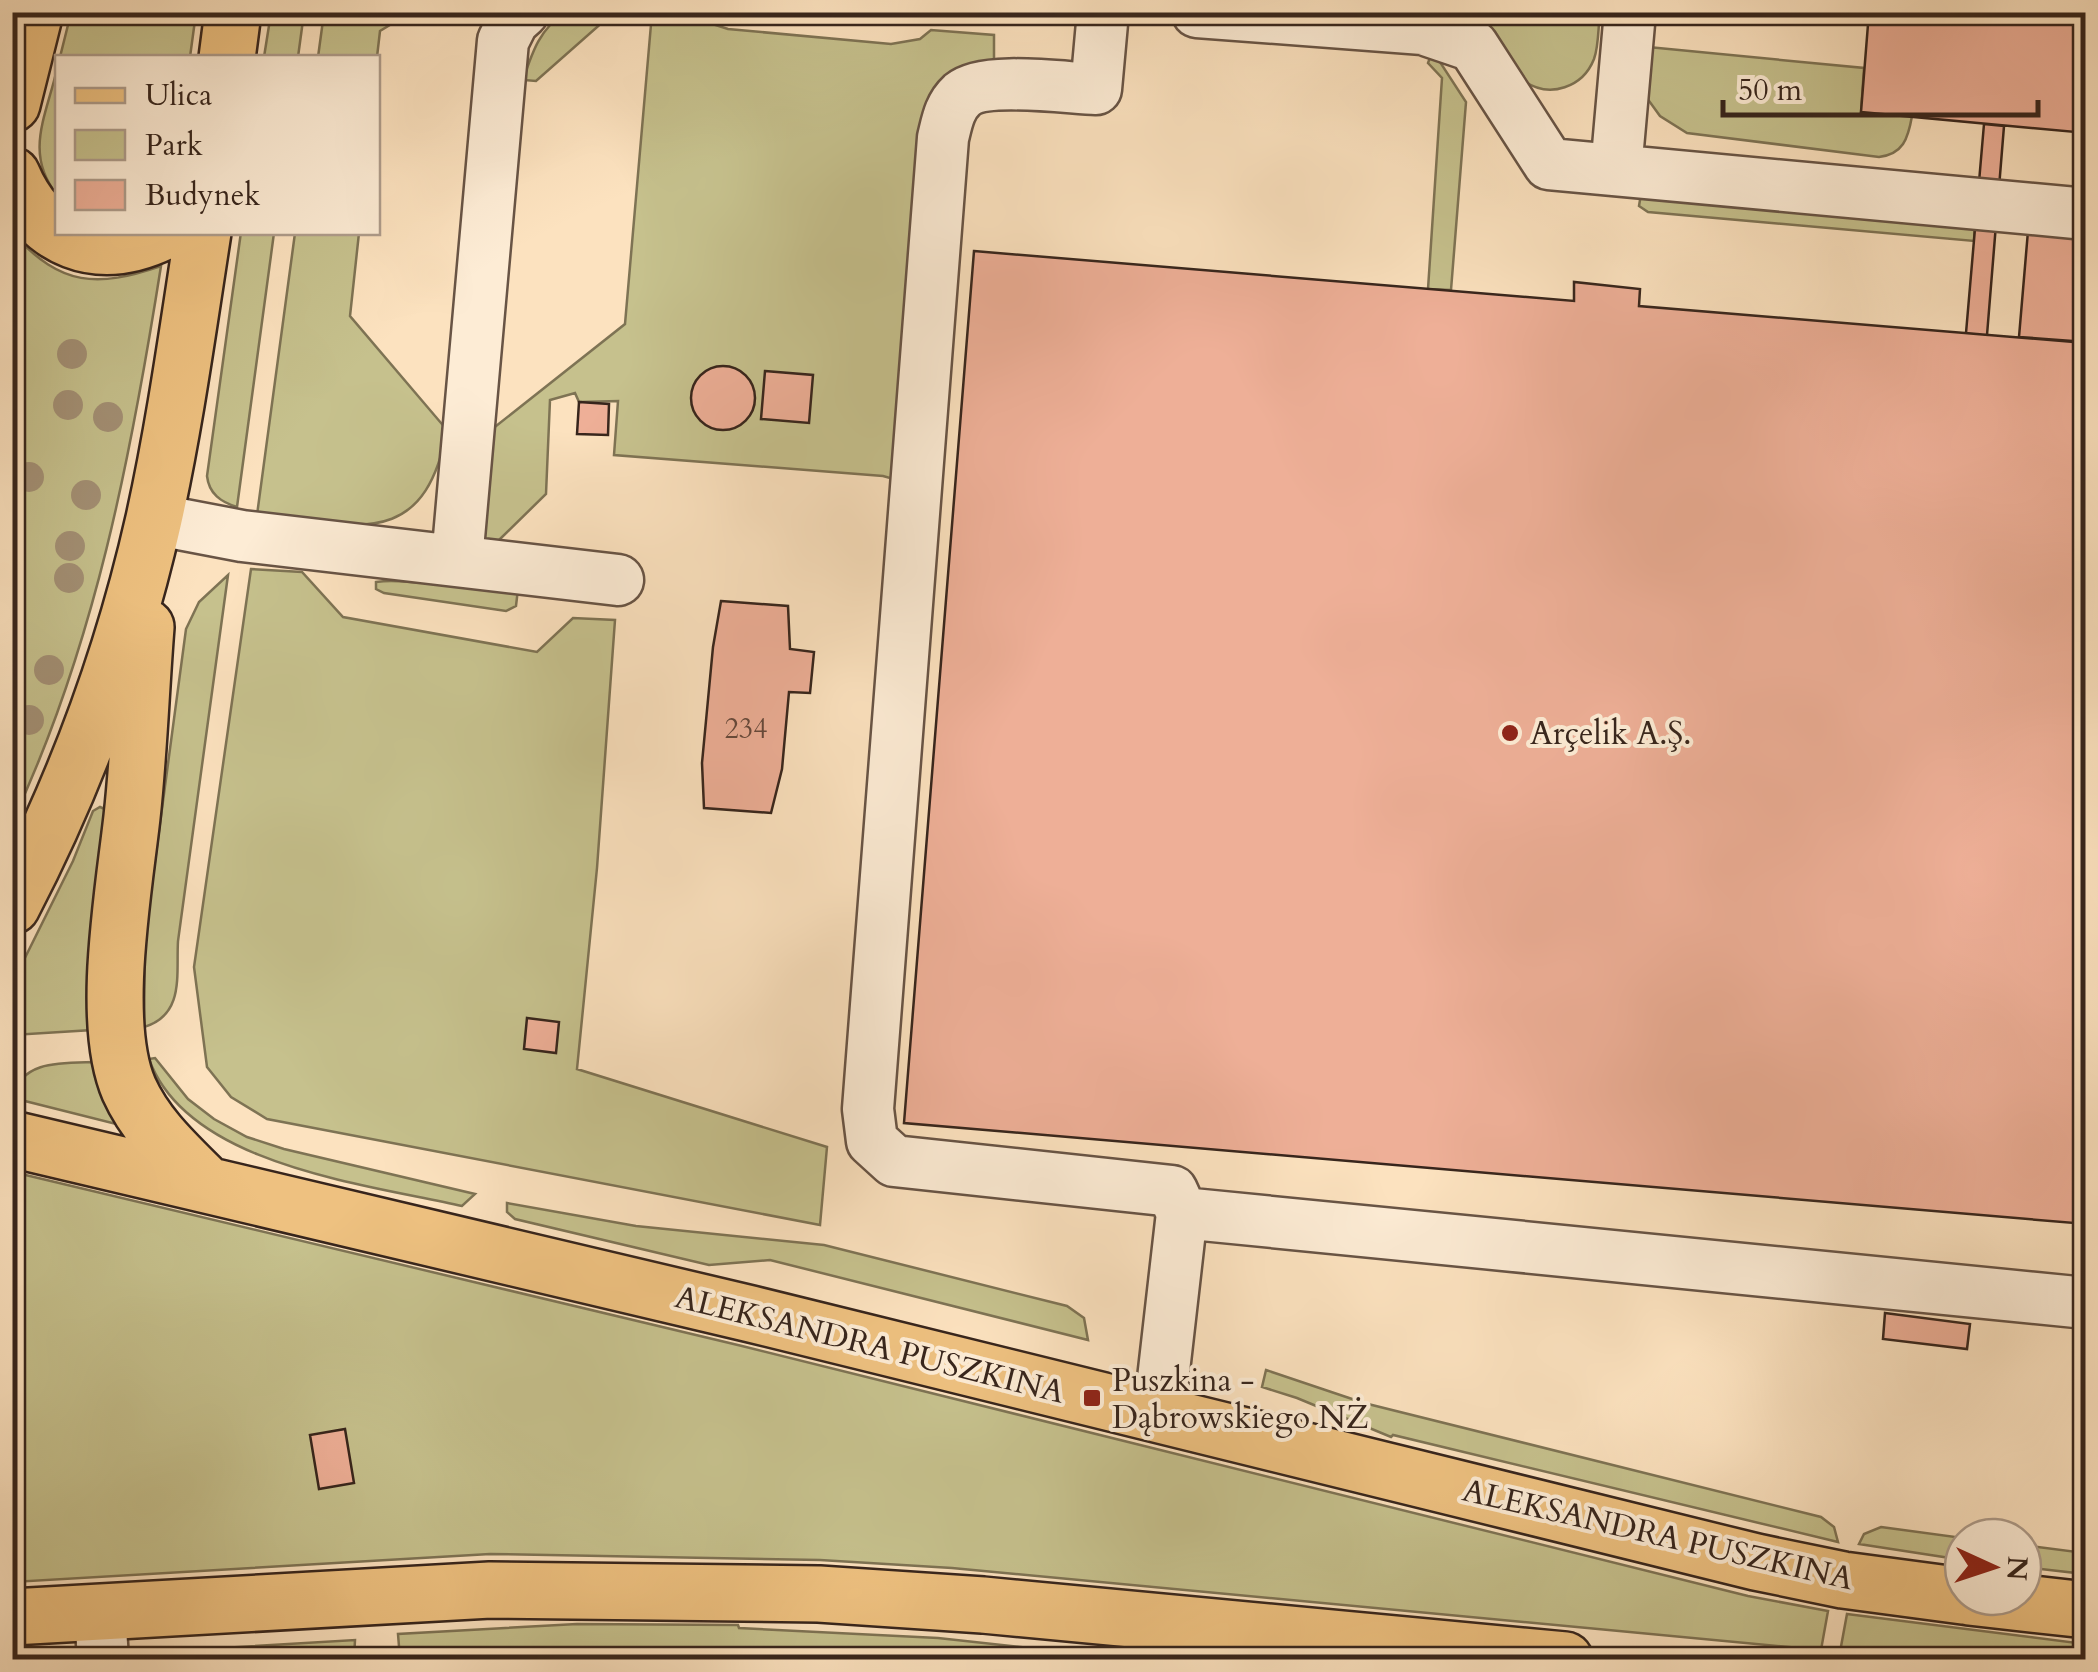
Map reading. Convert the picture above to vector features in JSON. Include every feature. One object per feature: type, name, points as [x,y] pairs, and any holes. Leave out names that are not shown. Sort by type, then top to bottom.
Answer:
[{"type":"main road","points":[[12,104],[34,12]]},
{"type":"main road","points":[[227,55],[234,12]]},
{"type":"main road","points":[[12,175],[20,194],[41,221],[55,231]]},
{"type":"main road","points":[[60,235],[82,244],[126,246],[155,235]]},
{"type":"main road","points":[[12,906],[62,801],[129,615],[154,520],[203,235]]},
{"type":"main road","points":[[154,520],[132,813],[117,947],[120,1045],[127,1085],[147,1124],[205,1183]]},
{"type":"main road","name":"ALEKSANDRA PUSZKINA","points":[[12,1139],[1159,1414],[1756,1562],[1943,1594]]},
{"type":"main road","points":[[12,1617],[102,1636],[490,1590],[819,1594],[983,1604],[1453,1654],[1565,1660]]},
{"type":"main road","name":"ALEKSANDRA PUSZKINA","points":[[2043,1605],[2086,1610]]},
{"type":"lane","points":[[457,560],[503,41],[513,21],[523,12]]},
{"type":"lane","points":[[1103,12],[1096,89],[989,85],[964,92],[950,110],[943,138],[868,1109],[872,1141],[894,1160],[1172,1191],[1182,1213],[1159,1414]]},
{"type":"lane","points":[[1196,12],[1423,29],[1474,46],[1549,164],[2086,214]]},
{"type":"lane","points":[[1616,170],[1630,12]]},
{"type":"lane","points":[[154,520],[242,536],[618,580]]},
{"type":"lane","points":[[1182,1213],[2086,1303]]},
{"type":"path","points":[[572,1660],[612,1651],[657,1660]]},
{"type":"green space","points":[[71,13],[196,13],[190,55],[60,55]]},
{"type":"green space","points":[[271,13],[304,13],[298,55],[264,55]]},
{"type":"green space","points":[[324,13],[408,14],[380,31],[377,55],[318,55]]},
{"type":"green space","points":[[565,13],[613,13],[536,81],[523,80],[543,34]]},
{"type":"green space","points":[[652,13],[678,13],[728,29],[891,44],[920,39],[931,30],[994,35],[994,65],[961,72],[897,480],[614,455],[618,401],[579,402],[575,393],[550,400],[546,494],[498,541],[479,544],[486,434],[625,324]]},
{"type":"green space","points":[[1460,13],[1600,13],[1594,59],[1574,83],[1555,89],[1534,86],[1508,67]]},
{"type":"green space","points":[[1648,47],[1864,68],[1861,112],[1912,116],[1909,132],[1899,149],[1879,157],[1687,133],[1660,116],[1644,94]]},
{"type":"green space","points":[[1431,55],[1440,62],[1466,102],[1451,290],[1428,289],[1442,78],[1428,63]]},
{"type":"green space","points":[[55,76],[55,192],[42,164],[43,119]]},
{"type":"green space","points":[[1641,194],[1975,222],[1974,241],[1648,212],[1639,206]]},
{"type":"green space","points":[[14,235],[48,264],[81,278],[117,278],[161,266],[123,479],[88,618],[42,754],[13,820]]},
{"type":"green space","points":[[241,235],[274,235],[237,507],[217,496],[207,476]]},
{"type":"green space","points":[[295,235],[359,235],[350,316],[447,430],[436,469],[421,497],[402,514],[380,522],[354,525],[257,515]]},
{"type":"green space","points":[[251,569],[302,572],[343,617],[537,652],[573,618],[615,620],[577,1069],[827,1147],[820,1225],[267,1119],[231,1097],[207,1067],[194,967]]},
{"type":"green space","points":[[455,574],[518,589],[516,606],[506,611],[376,589],[376,582],[422,583]]},
{"type":"green space","points":[[228,575],[178,941],[176,992],[166,1013],[144,1027],[145,936],[186,629],[199,602]]},
{"type":"green space","points":[[100,807],[107,810],[92,1030],[13,1035],[12,984],[73,861],[93,811]]},
{"type":"green space","points":[[155,1058],[188,1099],[247,1137],[475,1194],[462,1206],[378,1189],[283,1164],[239,1146],[200,1124],[169,1095],[149,1059]]},
{"type":"green space","points":[[96,1062],[120,1125],[13,1098],[17,1085],[34,1070]]},
{"type":"green space","points":[[13,1172],[742,1346],[1748,1596],[1828,1611],[1821,1650],[952,1568],[820,1560],[490,1554],[13,1582]]},
{"type":"green space","points":[[507,1203],[636,1226],[824,1245],[1067,1306],[1084,1318],[1088,1340],[770,1260],[709,1265],[515,1219],[507,1212]]},
{"type":"green space","points":[[1266,1370],[1364,1403],[1821,1517],[1834,1527],[1838,1542],[1391,1437],[1262,1387]]},
{"type":"green space","points":[[1881,1527],[1943,1535],[1943,1557],[1859,1544],[1864,1534]]},
{"type":"green space","points":[[2043,1548],[2085,1553],[2085,1574],[2043,1569]]},
{"type":"green space","points":[[1847,1614],[2085,1644],[2085,1659],[1920,1660],[1840,1652]]},
{"type":"green space","points":[[577,1624],[738,1625],[938,1638],[1131,1659],[400,1659],[398,1634]]},
{"type":"green space","points":[[355,1640],[354,1659],[136,1659],[137,1653]]},
{"type":"building","points":[[1869,12],[2086,12],[2086,133],[1861,112]]},
{"type":"building","points":[[1984,124],[2004,126],[1987,335],[1966,333]]},
{"type":"building","points":[[2028,231],[2086,236],[2086,342],[2019,337]]},
{"type":"building","name":"Arçelik A.Ş.","points":[[974,251],[1574,301],[1574,282],[1640,289],[1639,306],[2086,343],[2086,1224],[904,1123]]},
{"type":"building","points":[[723,366],[746,375],[755,398],[746,421],[723,430],[700,421],[691,398],[700,375]]},
{"type":"building","points":[[765,371],[813,375],[809,423],[761,419]]},
{"type":"building","points":[[579,402],[609,404],[608,435],[577,434]]},
{"type":"building","points":[[721,601],[788,606],[790,649],[814,652],[810,693],[789,692],[782,769],[771,813],[704,808],[702,763]]},
{"type":"building","points":[[527,1018],[559,1022],[556,1053],[524,1049]]},
{"type":"building","points":[[1885,1313],[1970,1324],[1967,1349],[1883,1339]]},
{"type":"building","points":[[345,1429],[354,1483],[319,1489],[310,1435]]},
{"type":"place","name":"Arçelik A.Ş.","points":[[1510,733]]},
{"type":"place","name":"Puszkina - Dąbrowskiego NŻ","points":[[1092,1398]]}]
